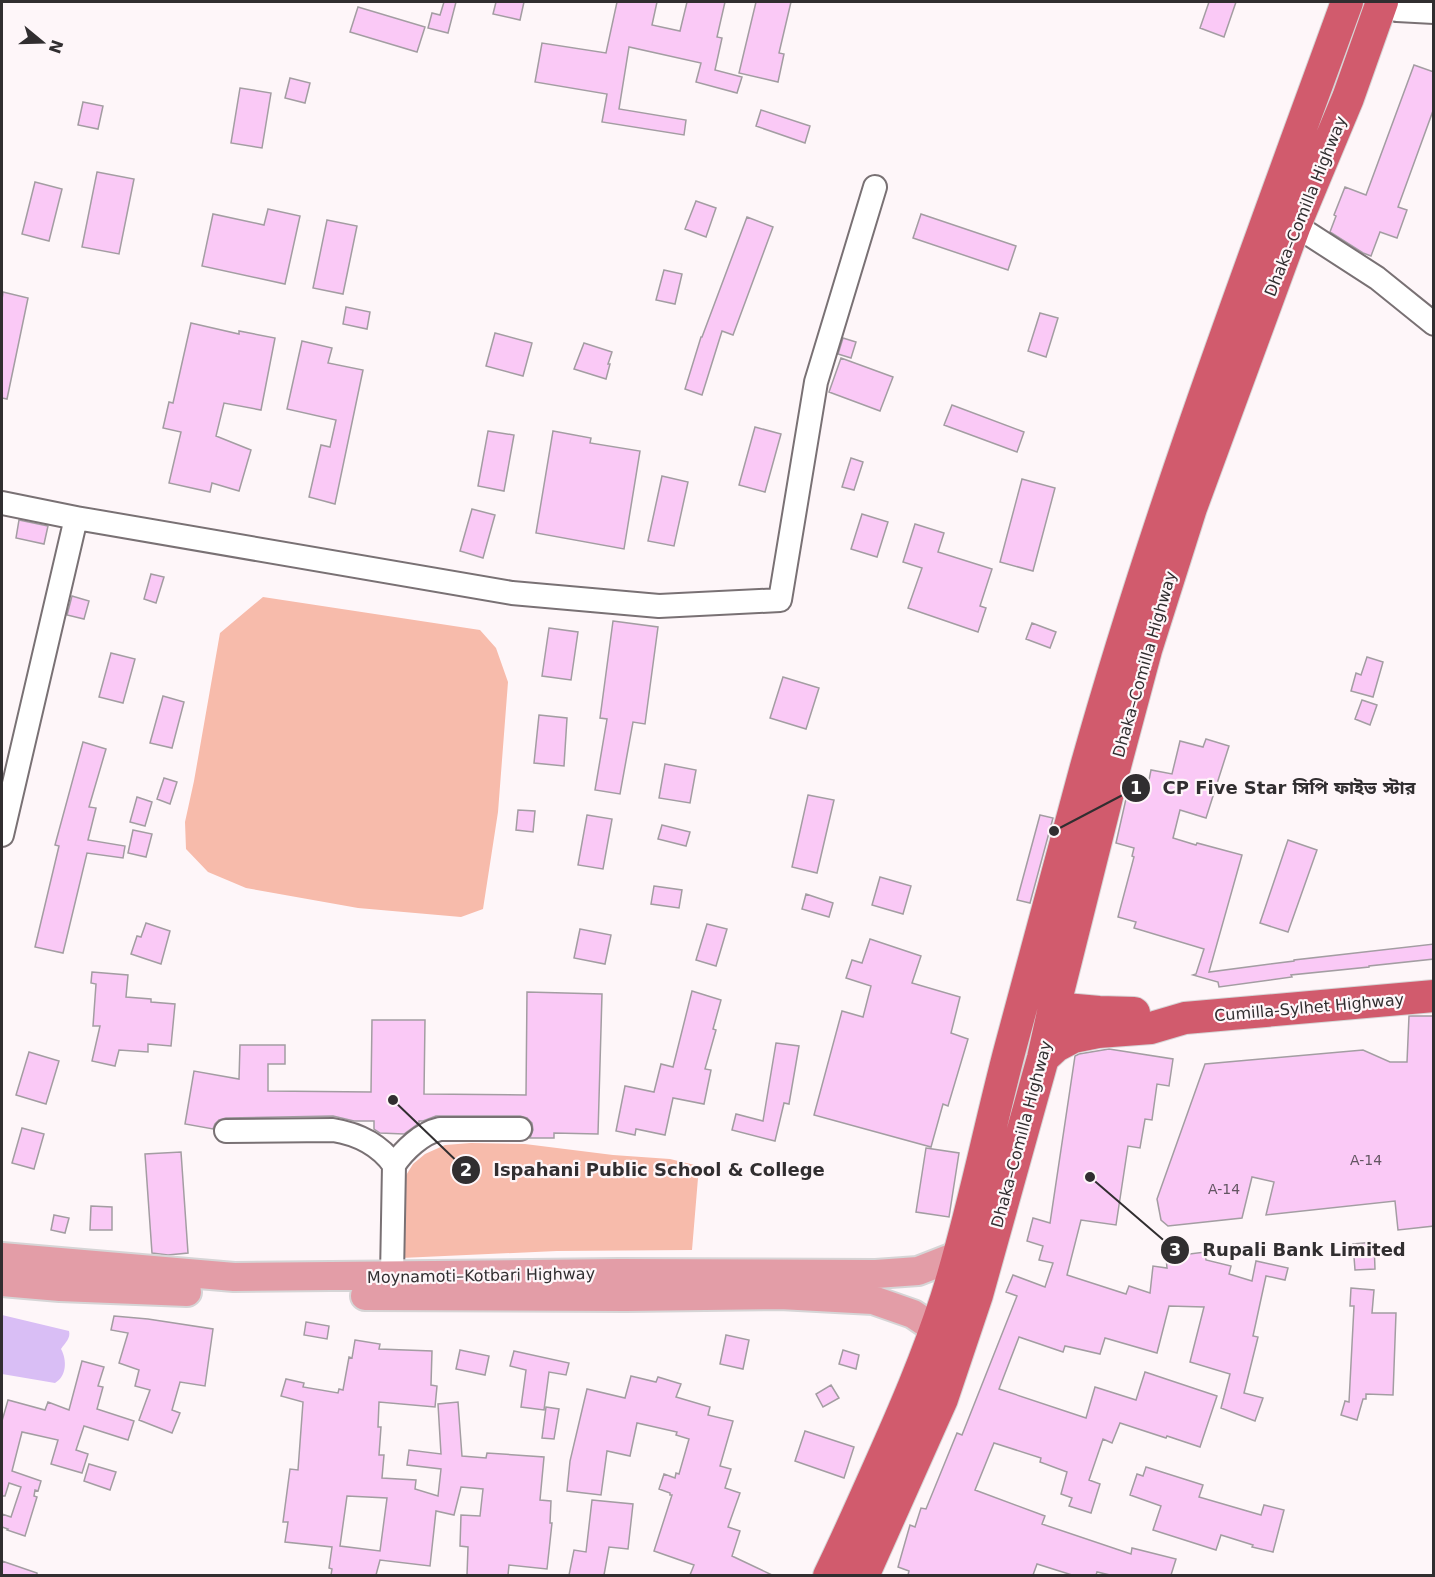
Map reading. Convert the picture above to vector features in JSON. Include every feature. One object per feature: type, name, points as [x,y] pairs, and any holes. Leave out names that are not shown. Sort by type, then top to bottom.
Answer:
[{"type":"highway","name":"Dhaka–Comilla Highway","points":[[829,1575],[901,1417],[946,1300],[1010,1048],[1086,766],[1131,616],[1200,410],[1347,2]]},
{"type":"highway","name":"Dhaka–Comilla Highway","points":[[863,1575],[945,1388],[977,1295],[1043,1058],[1111,781],[1146,650],[1191,508],[1295,225],[1348,98],[1381,3]]},
{"type":"highway","points":[[1072,938],[1067,970],[1071,990],[1085,1007],[1099,1012]]},
{"type":"highway","name":"Cumilla-Sylhet Highway","points":[[1043,1058],[1056,1046],[1072,1037],[1108,1031],[1151,1028],[1185,1018],[1434,996]]},
{"type":"highway","name":"Cumilla-Sylhet Highway","points":[[1054,1008],[1099,1012],[1152,1012],[1185,1018]]},
{"type":"main road","name":"Moynamoti–Kotbari Highway","points":[[2,1282],[60,1287],[235,1285],[392,1276],[619,1273],[876,1274],[918,1271],[959,1255]]},
{"type":"main road","name":"Moynamoti–Kotbari Highway","points":[[2,1257],[235,1285],[409,1296],[780,1295],[873,1300],[913,1314],[935,1329]]},
{"type":"street","points":[[1381,3],[1397,10],[1434,12]]},
{"type":"street","points":[[2,503],[76,518],[512,593],[659,606],[780,600],[816,382],[875,187]]},
{"type":"street","points":[[1295,225],[1377,278],[1434,324]]},
{"type":"street","points":[[2,836],[76,518]]},
{"type":"street","points":[[394,1165],[405,1151],[431,1131],[520,1129]]},
{"type":"street","points":[[226,1131],[333,1130],[350,1132],[378,1147],[394,1165],[392,1276]]},
{"type":"shaded area","points":[[263,597],[480,630],[496,648],[508,682],[498,812],[483,909],[461,917],[358,908],[246,888],[208,872],[186,849],[185,822],[220,633]]},
{"type":"shaded area","points":[[525,1144],[613,1155],[670,1159],[699,1166],[692,1250],[557,1251],[401,1258],[405,1177],[413,1164],[425,1154],[445,1145]]},
{"type":"shaded area","points":[[2,1315],[69,1331],[68,1338],[61,1349],[65,1368],[59,1380],[55,1383],[2,1374]]},
{"type":"building","points":[[444,2],[456,2],[448,33],[428,28],[432,13],[440,15]]},
{"type":"building","points":[[496,2],[524,2],[520,20],[493,14]]},
{"type":"building","points":[[617,2],[657,2],[652,25],[680,31],[687,2],[725,2],[717,37],[722,38],[715,70],[742,77],[737,93],[696,82],[701,63],[629,47],[619,109],[686,120],[684,135],[602,122],[607,94],[535,82],[542,43],[606,53]]},
{"type":"building","points":[[756,2],[791,2],[779,53],[784,54],[778,82],[739,73]]},
{"type":"building","points":[[1209,2],[1236,2],[1224,37],[1200,28]]},
{"type":"building","points":[[358,7],[425,27],[417,52],[350,32]]},
{"type":"building","points":[[1414,65],[1434,72],[1434,108],[1398,207],[1407,210],[1397,238],[1380,232],[1371,256],[1330,232],[1345,187],[1366,195]]},
{"type":"building","points":[[290,78],[310,83],[305,103],[285,98]]},
{"type":"building","points":[[240,88],[271,93],[262,148],[231,143]]},
{"type":"building","points":[[83,102],[103,106],[98,129],[78,125]]},
{"type":"building","points":[[761,110],[810,126],[805,143],[756,126]]},
{"type":"building","points":[[97,172],[134,179],[119,254],[82,247]]},
{"type":"building","points":[[35,182],[62,189],[49,241],[22,234]]},
{"type":"building","points":[[696,201],[716,208],[706,237],[685,229]]},
{"type":"building","points":[[268,209],[300,216],[285,284],[202,266],[213,214],[264,225]]},
{"type":"building","points":[[921,214],[1016,246],[1008,270],[913,238]]},
{"type":"building","points":[[747,217],[773,227],[733,335],[722,331],[702,395],[685,389],[701,337]]},
{"type":"building","points":[[327,220],[357,226],[343,294],[313,288]]},
{"type":"building","points":[[664,270],[682,274],[675,304],[656,300]]},
{"type":"building","points":[[3,292],[28,298],[7,399],[2,398]]},
{"type":"building","points":[[346,307],[370,312],[367,329],[343,324]]},
{"type":"building","points":[[1040,313],[1058,318],[1046,357],[1028,351]]},
{"type":"building","points":[[191,323],[239,334],[239,331],[275,338],[261,410],[224,403],[216,436],[251,450],[239,491],[212,483],[210,492],[169,483],[181,432],[163,428],[169,402],[173,403]]},
{"type":"building","points":[[495,333],[532,343],[523,376],[486,366]]},
{"type":"building","points":[[843,338],[856,342],[851,358],[838,354]]},
{"type":"building","points":[[302,341],[332,348],[328,363],[363,370],[335,504],[309,497],[321,445],[330,447],[336,420],[287,409]]},
{"type":"building","points":[[584,343],[612,352],[606,379],[574,369]]},
{"type":"building","points":[[841,358],[893,377],[880,411],[829,392]]},
{"type":"building","points":[[952,405],[1024,432],[1017,452],[944,425]]},
{"type":"building","points":[[755,427],[781,434],[765,492],[739,485]]},
{"type":"building","points":[[488,431],[514,435],[504,491],[478,486]]},
{"type":"building","points":[[553,431],[591,438],[590,443],[640,451],[624,549],[536,533]]},
{"type":"building","points":[[851,458],[863,462],[854,490],[842,487]]},
{"type":"building","points":[[662,476],[688,482],[674,546],[648,541]]},
{"type":"building","points":[[1022,479],[1055,488],[1033,571],[1000,562]]},
{"type":"building","points":[[472,509],[495,515],[483,558],[460,551]]},
{"type":"building","points":[[862,514],[888,522],[877,557],[851,549]]},
{"type":"building","points":[[19,520],[48,526],[44,544],[16,538]]},
{"type":"building","points":[[915,524],[944,533],[938,552],[992,569],[980,606],[986,608],[978,632],[908,608],[922,568],[903,562]]},
{"type":"building","points":[[151,574],[164,577],[156,603],[144,599]]},
{"type":"building","points":[[72,596],[89,601],[84,619],[67,615]]},
{"type":"building","points":[[613,621],[658,627],[645,724],[633,722],[620,794],[595,790],[607,719],[600,718]]},
{"type":"building","points":[[1032,623],[1056,632],[1050,648],[1026,639]]},
{"type":"building","points":[[549,628],[578,632],[571,680],[542,676]]},
{"type":"building","points":[[111,653],[135,659],[123,703],[99,697]]},
{"type":"building","points":[[1367,657],[1383,662],[1373,697],[1351,691],[1356,673],[1361,675]]},
{"type":"building","points":[[783,677],[819,688],[806,729],[770,718]]},
{"type":"building","points":[[163,696],[184,702],[172,748],[150,743]]},
{"type":"building","points":[[1362,700],[1377,705],[1370,725],[1355,719]]},
{"type":"building","points":[[539,715],[567,718],[564,766],[534,763]]},
{"type":"building","points":[[1206,739],[1229,746],[1206,818],[1180,810],[1173,838],[1242,855],[1209,972],[1434,944],[1434,959],[1291,975],[1292,977],[1219,987],[1218,982],[1193,975],[1196,974],[1204,949],[1134,928],[1136,922],[1118,917],[1134,857],[1132,856],[1134,848],[1116,843],[1128,790],[1146,795],[1151,770],[1172,774],[1180,741],[1203,747]]},
{"type":"building","points":[[83,742],[106,749],[89,807],[96,808],[88,840],[125,846],[123,858],[87,853],[63,953],[35,947],[59,846],[55,845]]},
{"type":"building","points":[[665,764],[696,770],[690,803],[659,798]]},
{"type":"building","points":[[164,778],[177,782],[170,804],[157,799]]},
{"type":"building","points":[[808,795],[834,800],[817,873],[792,867]]},
{"type":"building","points":[[137,797],[152,802],[145,826],[130,822]]},
{"type":"building","points":[[518,810],[535,811],[533,832],[516,830]]},
{"type":"building","points":[[587,815],[612,819],[603,869],[578,865]]},
{"type":"building","points":[[1040,815],[1053,818],[1030,903],[1017,900]]},
{"type":"building","points":[[662,825],[690,832],[686,846],[658,839]]},
{"type":"building","points":[[133,830],[152,834],[146,857],[128,853]]},
{"type":"building","points":[[1288,840],[1317,850],[1288,932],[1260,923]]},
{"type":"building","points":[[880,877],[911,886],[903,914],[872,905]]},
{"type":"building","points":[[654,886],[682,890],[679,908],[651,904]]},
{"type":"building","points":[[806,894],[833,903],[829,917],[802,909]]},
{"type":"building","points":[[146,923],[170,931],[161,964],[131,954],[137,936],[141,937]]},
{"type":"building","points":[[707,924],[727,929],[716,966],[696,960]]},
{"type":"building","points":[[580,929],[611,935],[605,964],[574,958]]},
{"type":"building","points":[[870,939],[921,956],[912,983],[960,997],[951,1033],[968,1039],[948,1106],[943,1104],[931,1147],[814,1115],[842,1011],[863,1017],[871,986],[846,978],[852,960],[862,963]]},
{"type":"building","points":[[92,972],[128,975],[126,997],[175,1004],[171,1046],[148,1044],[148,1052],[119,1050],[115,1066],[92,1061],[100,1026],[93,1026],[96,984],[91,983]]},
{"type":"building","points":[[692,991],[721,1000],[713,1029],[716,1030],[705,1069],[711,1070],[704,1104],[673,1098],[665,1135],[636,1129],[635,1135],[616,1131],[625,1086],[654,1092],[661,1064],[673,1067]]},
{"type":"building","points":[[527,992],[602,994],[598,1134],[554,1133],[554,1138],[530,1138],[533,1130],[532,1123],[520,1116],[436,1116],[419,1121],[404,1134],[380,1133],[374,1129],[374,1121],[354,1121],[333,1116],[226,1118],[219,1120],[213,1129],[185,1124],[194,1071],[239,1079],[240,1045],[285,1045],[285,1064],[268,1064],[268,1091],[371,1092],[372,1020],[425,1020],[424,1094],[526,1095]]},
{"type":"building","points":[[1409,1016],[1434,1016],[1434,1226],[1398,1230],[1395,1201],[1266,1215],[1274,1182],[1252,1177],[1242,1218],[1168,1226],[1161,1220],[1157,1199],[1205,1064],[1363,1050],[1390,1062],[1407,1062]]},
{"type":"building","points":[[776,1043],[799,1046],[789,1104],[784,1103],[775,1141],[732,1130],[736,1114],[763,1121]]},
{"type":"building","points":[[1109,1049],[1173,1059],[1169,1086],[1157,1084],[1152,1120],[1145,1119],[1140,1148],[1128,1146],[1116,1225],[1081,1220],[1067,1275],[1126,1294],[1129,1286],[1150,1293],[1153,1266],[1167,1268],[1166,1257],[1205,1252],[1206,1260],[1231,1266],[1229,1274],[1252,1281],[1256,1261],[1288,1268],[1285,1280],[1266,1276],[1253,1336],[1258,1337],[1244,1393],[1263,1398],[1255,1421],[1221,1408],[1230,1374],[1190,1362],[1204,1307],[1169,1306],[1157,1353],[1105,1338],[1100,1354],[1065,1346],[1063,1352],[1019,1337],[999,1389],[1086,1418],[1095,1387],[1136,1400],[1145,1372],[1217,1396],[1200,1447],[1120,1423],[1112,1443],[1103,1439],[1089,1480],[1100,1484],[1091,1513],[1069,1506],[1072,1498],[1061,1494],[1067,1472],[1040,1462],[1041,1458],[994,1443],[975,1490],[1045,1516],[1042,1524],[1131,1554],[1132,1548],[1176,1559],[1171,1575],[1110,1575],[1097,1572],[1096,1575],[1072,1575],[1037,1564],[1033,1575],[908,1575],[909,1571],[898,1567],[910,1525],[915,1527],[921,1508],[926,1509],[957,1433],[962,1435],[1017,1296],[1006,1292],[1013,1275],[1045,1287],[1053,1263],[1039,1260],[1043,1246],[1027,1241],[1033,1218],[1050,1223],[1075,1056]]},
{"type":"building","points":[[29,1052],[59,1061],[46,1104],[16,1095]]},
{"type":"building","points":[[22,1128],[44,1134],[34,1169],[12,1163]]},
{"type":"building","points":[[926,1148],[959,1153],[949,1217],[916,1212]]},
{"type":"building","points":[[181,1152],[188,1253],[168,1255],[152,1253],[145,1154]]},
{"type":"building","points":[[91,1206],[112,1207],[112,1230],[90,1230]]},
{"type":"building","points":[[54,1215],[69,1218],[65,1233],[51,1230]]},
{"type":"building","points":[[1374,1242],[1375,1269],[1355,1270],[1353,1244]]},
{"type":"building","points":[[1351,1288],[1374,1290],[1372,1313],[1396,1313],[1393,1395],[1366,1394],[1357,1420],[1341,1415],[1345,1401],[1349,1402],[1354,1306],[1350,1306]]},
{"type":"building","points":[[114,1316],[213,1329],[205,1386],[180,1382],[172,1410],[180,1413],[172,1433],[139,1420],[150,1390],[135,1386],[139,1370],[119,1363],[128,1333],[111,1330]]},
{"type":"building","points":[[306,1322],[329,1326],[327,1339],[304,1335]]},
{"type":"building","points":[[726,1335],[749,1340],[743,1369],[720,1364]]},
{"type":"building","points":[[355,1340],[380,1344],[379,1349],[432,1351],[431,1385],[437,1386],[435,1407],[379,1402],[378,1427],[381,1427],[379,1455],[384,1455],[382,1478],[416,1480],[415,1489],[438,1496],[441,1469],[407,1465],[409,1450],[441,1454],[438,1404],[458,1402],[462,1456],[486,1458],[487,1453],[544,1457],[540,1500],[551,1501],[550,1523],[552,1523],[547,1569],[509,1565],[508,1575],[467,1575],[468,1547],[460,1546],[461,1515],[480,1516],[483,1489],[461,1487],[454,1515],[436,1511],[430,1566],[380,1560],[376,1575],[331,1575],[332,1569],[329,1568],[332,1547],[285,1542],[288,1522],[283,1522],[290,1469],[298,1470],[303,1402],[281,1396],[286,1379],[304,1383],[303,1387],[338,1393],[339,1389],[343,1390],[349,1357],[352,1358]],"holes":[[[347,1496],[387,1498],[380,1551],[340,1546]]]},
{"type":"building","points":[[460,1350],[489,1356],[485,1375],[456,1369]]},
{"type":"building","points":[[843,1350],[859,1355],[856,1369],[839,1364]]},
{"type":"building","points":[[514,1351],[569,1363],[566,1375],[549,1372],[544,1410],[521,1407],[526,1370],[510,1366]]},
{"type":"building","points":[[82,1361],[104,1367],[98,1386],[103,1387],[97,1409],[134,1421],[128,1440],[84,1426],[76,1450],[88,1454],[82,1473],[51,1464],[58,1440],[22,1432],[12,1471],[41,1481],[38,1491],[35,1490],[34,1496],[37,1497],[25,1536],[7,1530],[2,1527],[2,1514],[11,1517],[21,1487],[9,1483],[5,1496],[2,1496],[2,1421],[8,1400],[45,1410],[48,1402],[69,1410]]},
{"type":"building","points":[[631,1376],[656,1382],[658,1377],[681,1384],[676,1397],[710,1407],[708,1415],[733,1421],[720,1466],[731,1469],[725,1488],[740,1493],[728,1527],[740,1531],[732,1556],[772,1575],[690,1575],[694,1565],[654,1551],[672,1495],[659,1489],[664,1474],[675,1478],[676,1473],[679,1474],[689,1439],[676,1435],[677,1432],[637,1423],[630,1456],[607,1451],[601,1495],[567,1491],[570,1461],[587,1389],[625,1398]]},
{"type":"building","points":[[831,1385],[839,1398],[823,1407],[816,1394]]},
{"type":"building","points":[[546,1407],[559,1409],[554,1439],[542,1438]]},
{"type":"building","points":[[805,1431],[854,1447],[844,1478],[795,1461]]},
{"type":"building","points":[[89,1464],[116,1472],[110,1490],[84,1481]]},
{"type":"building","points":[[1146,1467],[1203,1485],[1199,1497],[1261,1515],[1264,1505],[1284,1510],[1273,1552],[1221,1535],[1216,1550],[1153,1530],[1161,1506],[1130,1495],[1137,1474],[1143,1476]]},
{"type":"building","points":[[592,1500],[633,1504],[628,1549],[609,1547],[604,1575],[569,1575],[574,1550],[586,1552]]},
{"type":"building","points":[[2,1561],[37,1573],[37,1575],[2,1575]]},
{"type":"place","name":"CP Five Star সিপি ফাইভ স্টার","points":[[1054,831]]},
{"type":"place","name":"Ispahani Public School & College","points":[[393,1100]]},
{"type":"place","name":"Rupali Bank Limited","points":[[1090,1177]]}]
